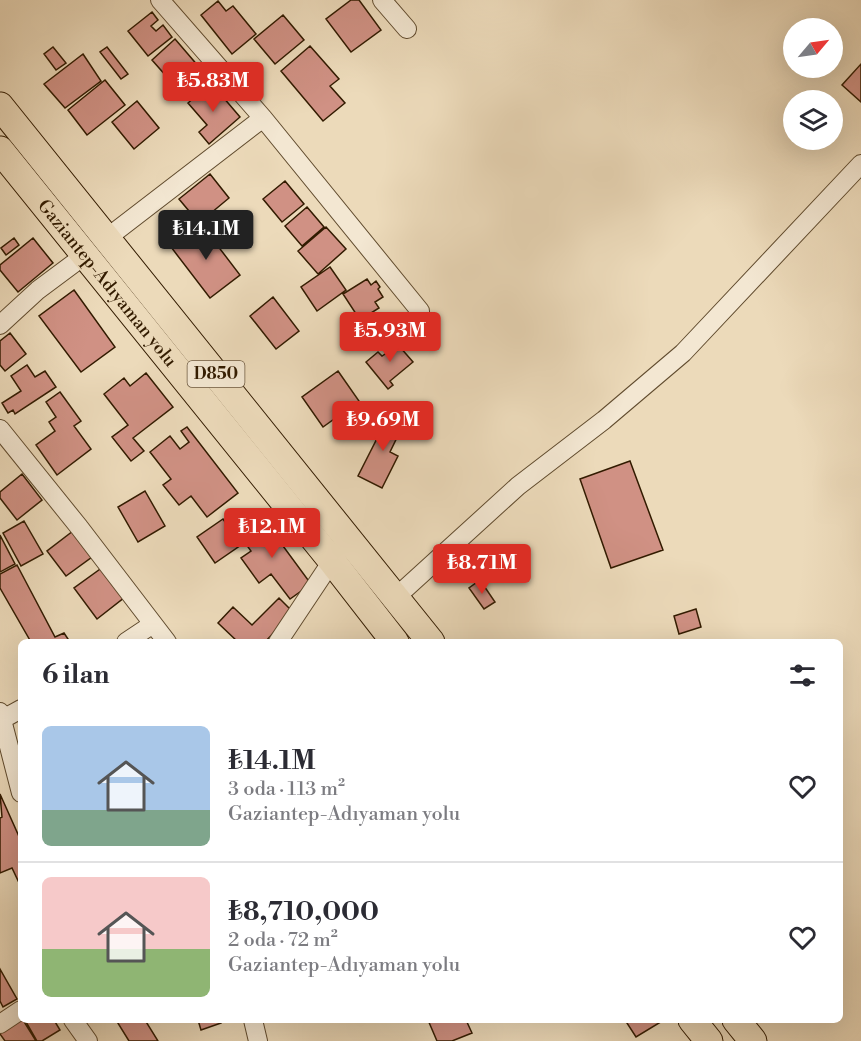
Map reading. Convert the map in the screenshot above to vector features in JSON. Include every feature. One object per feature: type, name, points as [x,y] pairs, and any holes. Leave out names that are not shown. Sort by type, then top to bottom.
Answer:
[{"type":"highway","name":"Gaziantep-Adıyaman yolu","points":[[0,106],[429,639]]},
{"type":"highway","name":"Gaziantep-Adıyaman yolu","points":[[0,150],[393,639]]},
{"type":"highway","points":[[694,1023],[709,1041]]},
{"type":"highway","points":[[738,1023],[753,1041]]},
{"type":"street","points":[[160,0],[263,118],[420,311]]},
{"type":"street","points":[[382,0],[407,29]]},
{"type":"street","points":[[107,238],[263,118]]},
{"type":"street","points":[[395,598],[518,486],[604,420],[682,353],[861,164]]},
{"type":"street","points":[[0,325],[38,290],[85,255]]},
{"type":"street","points":[[0,429],[79,526],[165,639]]},
{"type":"street","points":[[280,639],[347,538]]},
{"type":"street","points":[[130,639],[153,624]]},
{"type":"street","points":[[12,787],[1,716],[18,710]]},
{"type":"street","points":[[0,1024],[18,1012]]},
{"type":"street","points":[[75,1023],[88,1041]]},
{"type":"street","points":[[255,1023],[258,1041]]},
{"type":"building","points":[[351,0],[359,0],[381,30],[351,52],[326,19]]},
{"type":"building","points":[[218,1],[226,11],[233,6],[256,34],[232,54],[201,15]]},
{"type":"building","points":[[152,12],[158,20],[151,26],[156,31],[163,25],[172,37],[148,56],[128,31]]},
{"type":"building","points":[[283,15],[304,40],[275,64],[254,39]]},
{"type":"building","points":[[175,39],[205,74],[182,94],[152,60]]},
{"type":"building","points":[[310,46],[339,79],[330,86],[345,103],[323,121],[281,71]]},
{"type":"building","points":[[53,47],[66,63],[56,70],[44,54]]},
{"type":"building","points":[[107,47],[128,74],[121,79],[100,52]]},
{"type":"building","points":[[83,54],[101,81],[65,108],[44,84]]},
{"type":"building","points":[[861,64],[861,102],[842,85]]},
{"type":"building","points":[[105,80],[125,105],[87,135],[68,110]]},
{"type":"building","points":[[211,83],[240,117],[209,144],[199,132],[207,125],[188,103]]},
{"type":"building","points":[[137,101],[159,128],[134,149],[112,122]]},
{"type":"building","points":[[210,174],[229,198],[199,223],[179,199]]},
{"type":"building","points":[[285,181],[304,204],[282,222],[263,199]]},
{"type":"building","points":[[307,207],[324,227],[302,246],[285,226]]},
{"type":"building","points":[[201,224],[240,275],[210,298],[171,247]]},
{"type":"building","points":[[326,227],[346,249],[318,274],[298,251]]},
{"type":"building","points":[[14,238],[19,245],[6,255],[1,248]]},
{"type":"building","points":[[33,238],[53,263],[18,292],[0,270],[0,265]]},
{"type":"building","points":[[330,267],[346,290],[317,311],[301,287]]},
{"type":"building","points":[[367,279],[371,285],[376,281],[383,297],[375,302],[379,308],[360,320],[343,294]]},
{"type":"building","points":[[74,290],[115,347],[81,372],[39,316]]},
{"type":"building","points":[[273,297],[299,331],[276,349],[250,316]]},
{"type":"building","points":[[10,333],[26,354],[5,371],[0,365],[0,341]]},
{"type":"building","points":[[393,339],[413,362],[390,381],[393,385],[388,389],[366,362],[378,352],[382,356],[388,352],[384,347]]},
{"type":"building","points":[[27,365],[35,377],[45,371],[56,387],[15,414],[13,410],[8,413],[2,403],[21,391],[11,376]]},
{"type":"building","points":[[338,371],[359,401],[323,427],[302,397]]},
{"type":"building","points":[[146,373],[173,407],[133,438],[144,451],[131,461],[112,437],[128,425],[104,394],[124,378],[130,386]]},
{"type":"building","points":[[60,392],[81,421],[74,426],[91,449],[57,475],[36,445],[55,431],[49,422],[56,417],[46,402]]},
{"type":"building","points":[[391,411],[406,419],[390,452],[398,456],[382,488],[358,476]]},
{"type":"building","points":[[187,427],[238,493],[207,517],[191,496],[179,505],[163,485],[171,479],[150,452],[170,436],[180,449],[189,442],[181,431]]},
{"type":"building","points":[[630,461],[663,550],[611,568],[580,479]]},
{"type":"building","points":[[22,474],[42,500],[17,520],[0,498],[0,492]]},
{"type":"building","points":[[145,491],[165,526],[138,542],[118,507]]},
{"type":"building","points":[[261,516],[311,584],[290,599],[271,574],[259,583],[241,558],[251,551],[238,533]]},
{"type":"building","points":[[223,519],[241,545],[215,563],[197,537]]},
{"type":"building","points":[[24,521],[43,554],[21,566],[3,533]]},
{"type":"building","points":[[73,531],[92,557],[66,576],[47,551]]},
{"type":"building","points":[[0,535],[15,564],[0,572]]},
{"type":"building","points":[[17,565],[55,637],[64,633],[68,639],[29,639],[0,588],[0,574]]},
{"type":"building","points":[[103,567],[125,597],[97,619],[74,588]]},
{"type":"building","points":[[480,580],[495,602],[484,609],[469,588]]},
{"type":"building","points":[[279,598],[293,612],[268,639],[235,639],[218,623],[233,607],[252,625]]},
{"type":"building","points":[[696,609],[701,627],[679,634],[674,616]]},
{"type":"building","points":[[0,794],[18,834],[18,881],[12,868],[0,873],[0,818],[2,817]]},
{"type":"building","points":[[0,969],[17,999],[3,1007],[0,1001]]},
{"type":"building","points":[[18,1021],[25,1023],[36,1041],[5,1041],[0,1034],[0,1029]]},
{"type":"building","points":[[27,1023],[56,1023],[60,1030],[42,1041],[37,1041]]},
{"type":"building","points":[[118,1023],[147,1023],[158,1041],[129,1041]]},
{"type":"building","points":[[199,1023],[221,1023],[201,1030]]},
{"type":"building","points":[[429,1023],[467,1023],[472,1033],[452,1041],[437,1041]]},
{"type":"building","points":[[627,1023],[659,1023],[636,1037]]}]
